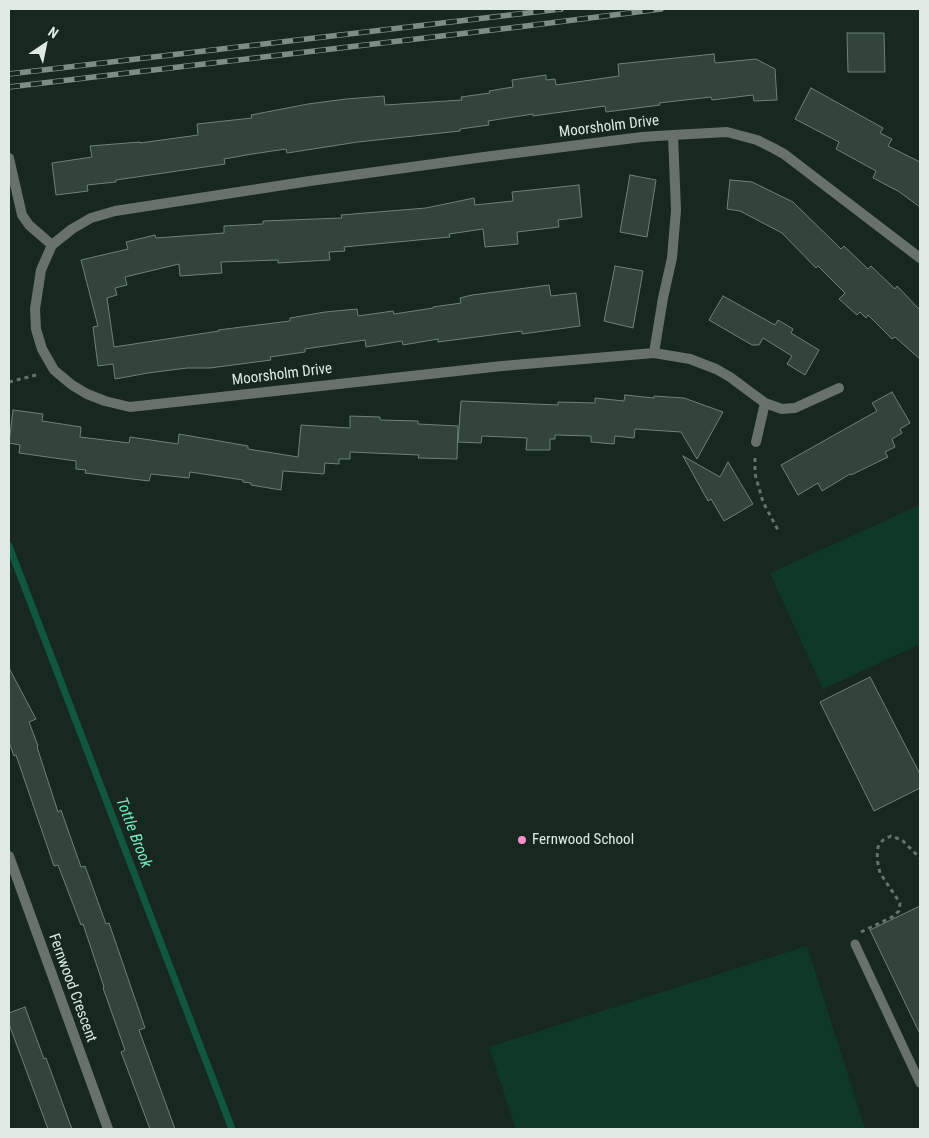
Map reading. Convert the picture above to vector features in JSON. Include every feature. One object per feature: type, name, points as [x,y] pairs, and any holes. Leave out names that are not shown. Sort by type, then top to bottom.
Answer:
[{"type":"street","name":"Moorsholm Drive","points":[[839,388],[795,408],[782,409],[765,403],[716,369],[690,359],[654,353],[482,368],[130,406],[105,401],[87,394],[72,385],[54,370],[42,349],[36,329],[35,309],[41,270],[52,245],[72,229],[85,222],[116,211],[310,181],[484,157],[642,137],[673,135],[727,132],[757,140],[784,154],[920,258]]},
{"type":"street","name":"Moorsholm Drive","points":[[654,353],[672,258],[675,229],[673,135]]},
{"type":"street","points":[[9,158],[22,215],[29,225],[52,245]]},
{"type":"street","points":[[756,442],[765,403]]},
{"type":"street","name":"Fernwood Crescent","points":[[9,856],[108,1129]]},
{"type":"lane","points":[[855,944],[920,1083]]},
{"type":"path","points":[[9,382],[54,370]]},
{"type":"path","points":[[755,474],[763,502],[778,530]]},
{"type":"path","points":[[855,944],[855,938],[860,933],[892,917],[898,911],[900,903],[880,873],[877,858],[878,848],[883,840],[891,836],[902,840],[920,858]]},
{"type":"green space","points":[[920,505],[920,644],[823,689],[770,573]]},
{"type":"green space","points":[[807,946],[865,1129],[516,1129],[489,1047]]},
{"type":"building","points":[[847,33],[884,33],[885,72],[848,72]]},
{"type":"building","points":[[714,54],[715,63],[756,59],[775,69],[777,100],[754,101],[753,95],[712,100],[711,97],[606,112],[605,106],[533,116],[533,114],[488,121],[489,125],[460,129],[460,131],[358,142],[287,153],[286,149],[252,154],[224,159],[225,164],[87,185],[88,191],[56,195],[52,163],[92,157],[90,146],[140,143],[198,135],[197,124],[252,118],[251,115],[308,104],[384,96],[385,105],[462,100],[461,97],[490,93],[489,91],[513,87],[512,80],[546,75],[546,80],[555,79],[556,85],[619,76],[618,64]]},
{"type":"building","points":[[811,88],[883,128],[880,133],[892,139],[888,146],[920,162],[920,207],[898,191],[873,178],[876,171],[836,149],[839,142],[795,119]]},
{"type":"building","points":[[630,175],[656,180],[647,237],[620,232]]},
{"type":"building","points":[[730,180],[752,182],[793,202],[841,249],[844,246],[868,269],[871,266],[895,289],[897,286],[920,310],[920,359],[895,337],[892,339],[868,315],[866,318],[860,312],[857,315],[839,299],[845,293],[818,266],[816,268],[782,233],[740,211],[727,209]]},
{"type":"building","points":[[579,185],[582,217],[558,220],[559,227],[517,232],[518,244],[485,247],[483,229],[449,234],[450,237],[344,247],[345,251],[329,252],[330,260],[278,263],[278,260],[221,262],[222,273],[180,276],[179,264],[125,277],[127,285],[115,288],[117,295],[107,298],[114,347],[218,330],[290,321],[290,318],[325,312],[357,309],[358,316],[393,311],[394,314],[461,303],[460,298],[472,295],[549,285],[551,296],[576,293],[580,326],[522,334],[522,331],[438,342],[438,339],[403,345],[402,341],[366,347],[365,340],[305,349],[305,352],[270,357],[271,360],[210,368],[187,368],[115,379],[113,364],[98,366],[93,327],[98,326],[81,260],[128,249],[126,242],[155,235],[156,238],[224,233],[224,226],[263,224],[263,221],[342,218],[341,215],[426,208],[474,198],[475,205],[513,201],[512,192]]},
{"type":"building","points":[[615,266],[643,271],[633,328],[604,321]]},
{"type":"building","points":[[723,296],[775,325],[778,320],[793,329],[791,333],[819,350],[805,375],[787,364],[792,356],[763,338],[759,345],[752,345],[709,320]]},
{"type":"building","points":[[892,392],[910,423],[900,429],[902,433],[892,439],[895,447],[885,452],[888,457],[850,474],[822,491],[818,483],[798,495],[781,465],[877,411],[872,403]]},
{"type":"building","points":[[625,395],[654,398],[654,396],[684,398],[723,412],[697,459],[681,432],[635,429],[634,438],[615,436],[614,444],[591,442],[591,436],[555,435],[555,439],[550,439],[550,450],[526,450],[527,438],[482,436],[481,443],[458,442],[461,401],[558,405],[558,402],[595,403],[595,398],[624,401]]},
{"type":"building","points":[[13,410],[43,414],[42,421],[81,427],[80,437],[129,443],[130,437],[178,444],[179,434],[248,446],[248,449],[298,457],[301,425],[350,428],[350,416],[380,417],[380,420],[418,421],[418,424],[458,426],[457,459],[418,458],[419,455],[350,452],[350,459],[339,459],[339,464],[325,463],[324,474],[283,471],[281,490],[251,485],[251,483],[243,482],[243,480],[190,472],[189,478],[151,474],[149,481],[85,473],[86,470],[76,469],[76,461],[19,453],[20,445],[9,443]]},
{"type":"building","points":[[683,456],[720,477],[728,462],[753,504],[724,521],[711,499],[708,501]]},
{"type":"building","points":[[9,668],[36,719],[29,722],[58,812],[61,810],[81,867],[85,866],[106,924],[109,923],[145,1028],[139,1030],[175,1129],[150,1129],[121,1052],[125,1050],[83,924],[81,925],[58,865],[54,866],[16,755],[14,756],[9,742]]},
{"type":"building","points":[[870,677],[920,774],[920,788],[874,811],[820,702]]},
{"type":"building","points":[[920,906],[920,1034],[870,930]]},
{"type":"building","points":[[25,1007],[72,1129],[48,1129],[9,1024],[9,1013]]},
{"type":"waterway","name":"Tottle Brook","points":[[9,546],[232,1129]]},
{"type":"railway","points":[[9,74],[561,9]]},
{"type":"railway","points":[[9,87],[661,9]]},
{"type":"place","name":"Fernwood School","points":[[522,840]]}]
